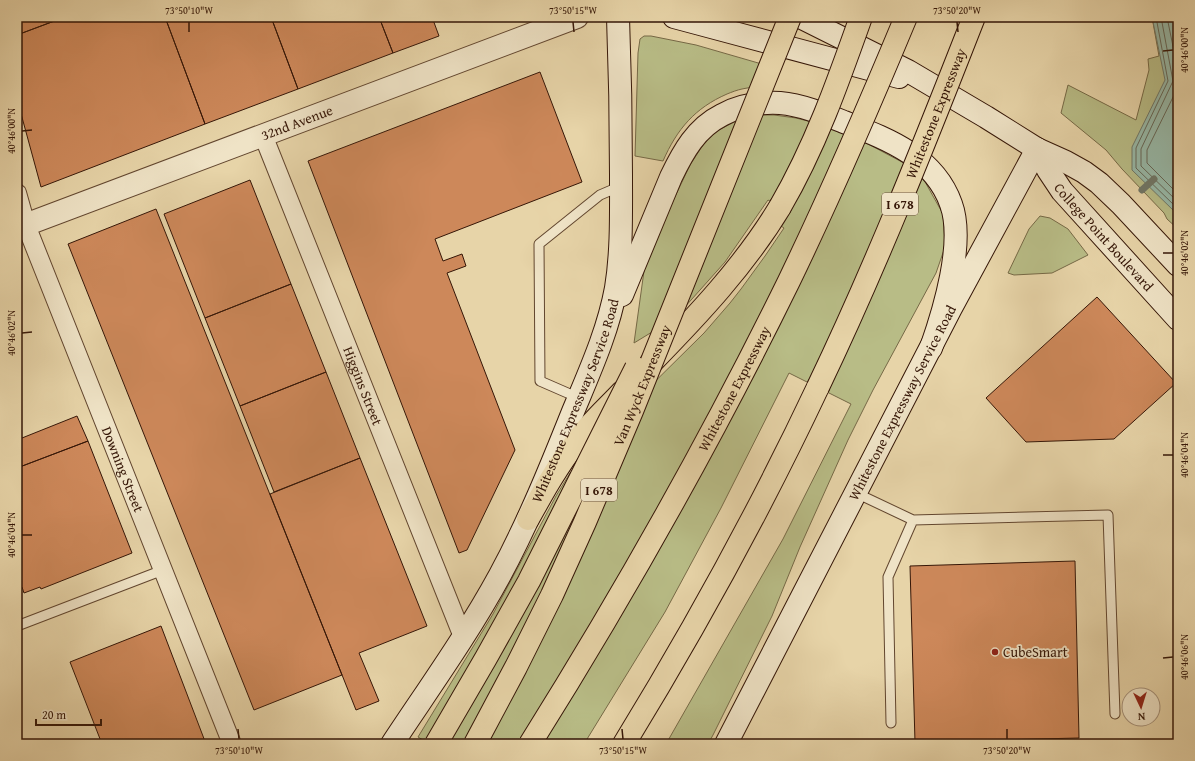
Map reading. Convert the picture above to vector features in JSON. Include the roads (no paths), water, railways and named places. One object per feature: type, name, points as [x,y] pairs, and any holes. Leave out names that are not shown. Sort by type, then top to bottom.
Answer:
[{"type":"highway","name":"Van Wyck Expressway","points":[[475,744],[552,595],[583,528],[632,411],[790,17]]},
{"type":"highway","points":[[528,519],[555,472],[577,440],[597,417],[675,339],[716,294],[751,251],[792,186],[816,135],[836,87],[861,17]]},
{"type":"highway","name":"Whitestone Expressway","points":[[530,744],[641,560],[754,351],[824,206],[906,17]]},
{"type":"highway","name":"Whitestone Expressway","points":[[624,744],[663,680],[717,585],[784,458],[853,314],[915,167],[974,17]]},
{"type":"highway","points":[[436,744],[483,665],[529,581],[706,227]]},
{"type":"main road","name":"32nd Avenue","points":[[22,226],[577,17]]},
{"type":"main road","name":"Whitestone Expressway Service Road","points":[[392,744],[463,637],[499,576],[528,519],[599,349],[610,314],[616,286],[620,228],[621,102],[618,17]]},
{"type":"main road","points":[[674,17],[935,87]]},
{"type":"main road","name":"College Point Boulevard","points":[[800,17],[887,60],[986,117],[1037,149],[1066,162],[1091,176],[1122,204],[1178,265]]},
{"type":"main road","points":[[599,349],[671,177],[686,148],[705,126],[720,115],[750,105],[770,103],[792,104],[894,143],[911,153],[926,166],[943,187],[954,212],[956,238],[952,270],[945,302],[931,348]]},
{"type":"main road","name":"Whitestone Expressway Service Road","points":[[726,744],[931,348],[1037,149]]},
{"type":"main road","name":"College Point Boulevard","points":[[1037,149],[1045,165],[1062,191],[1178,319]]},
{"type":"street","name":"Higgins Street","points":[[264,135],[463,637]]},
{"type":"street","name":"Downing Street","points":[[17,193],[22,226],[163,570],[232,744]]},
{"type":"lane","points":[[579,398],[540,381],[539,244],[600,196],[621,186]]},
{"type":"lane","points":[[856,493],[913,520],[1108,515],[1115,714]]},
{"type":"lane","points":[[891,723],[888,577],[913,520]]},
{"type":"lane","points":[[17,626],[163,570]]},
{"type":"water","points":[[1152,17],[1178,17],[1178,211],[1174,211],[1132,170],[1132,147],[1165,80]]},
{"type":"waterway","points":[[1142,190],[1154,179]]},
{"type":"place","name":"CubeSmart","points":[[995,652]]}]
